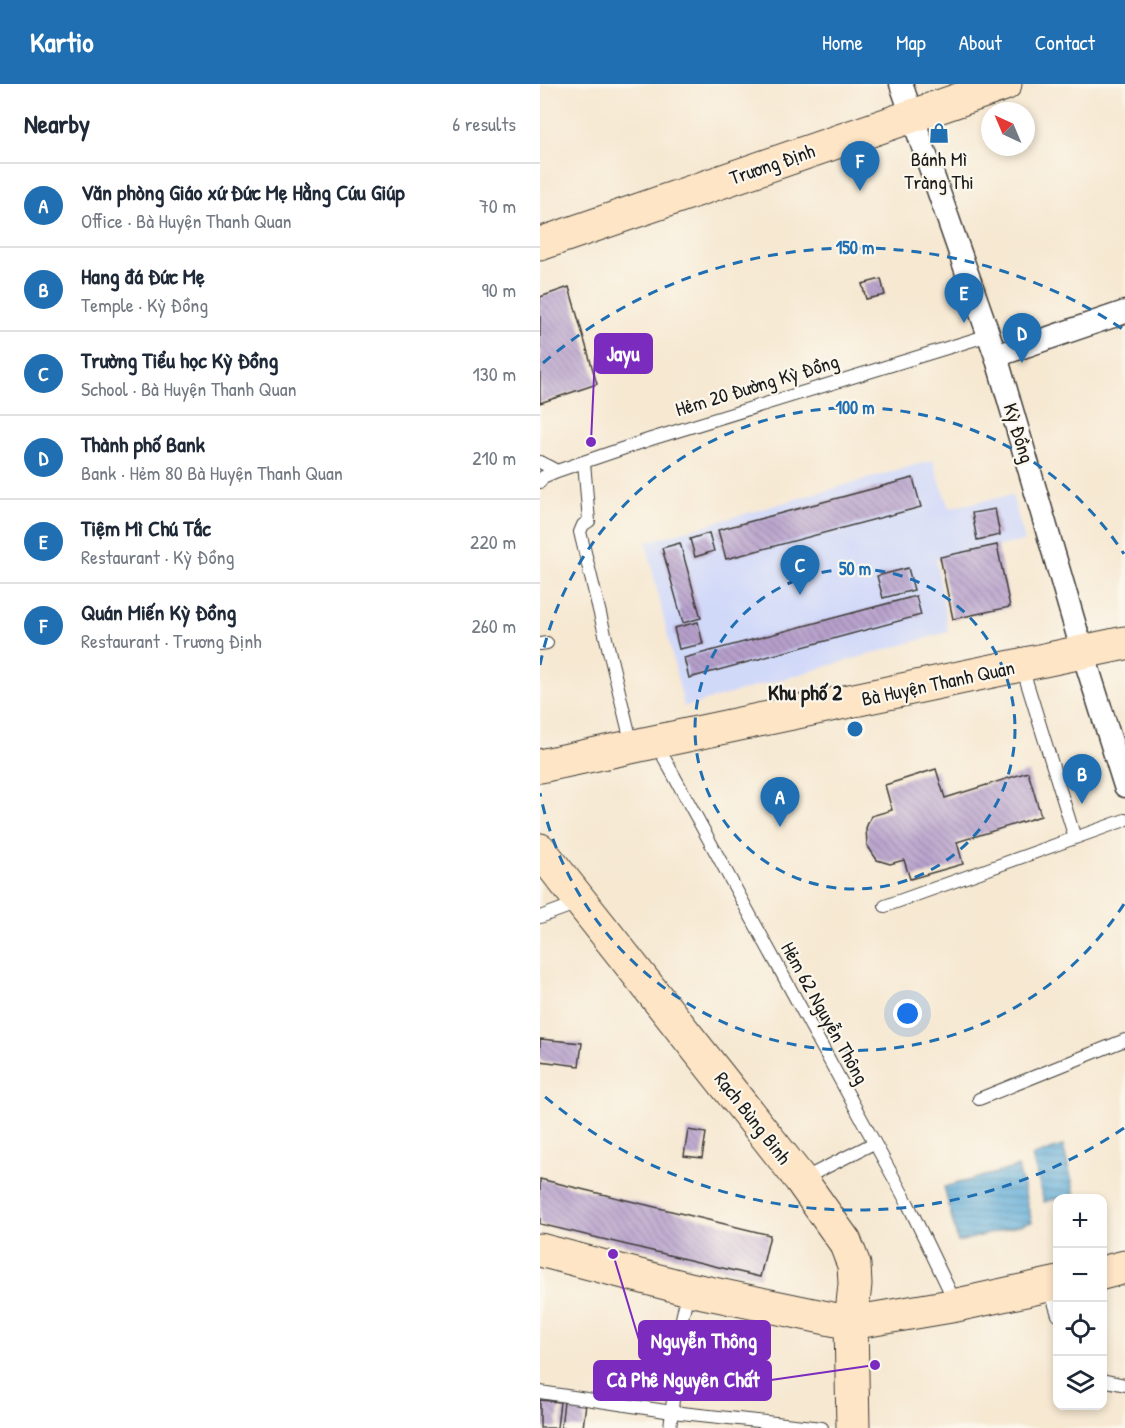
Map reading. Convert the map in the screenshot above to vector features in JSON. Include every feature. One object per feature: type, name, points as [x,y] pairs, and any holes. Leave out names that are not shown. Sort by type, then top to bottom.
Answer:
[{"type":"street","name":"Kỳ Ðồng","points":[[901,84],[992,345],[1083,653],[1125,786]]},
{"type":"street","name":"Trương Định","points":[[540,244],[1005,84]]},
{"type":"street","points":[[992,345],[1125,312]]},
{"type":"street","name":"Bà Huyện Thanh Quan","points":[[540,766],[1125,643]]},
{"type":"street","name":"Rạch Bùng Binh","points":[[540,850],[801,1180],[845,1242],[854,1265],[855,1284],[851,1323],[853,1428]]},
{"type":"street","points":[[540,1250],[689,1290],[851,1323],[957,1305],[1053,1294]]},
{"type":"street","points":[[1107,1271],[1125,1268]]},
{"type":"lane","name":"Hẻm 20 Đường Kỳ Ðồng","points":[[540,482],[543,477],[557,471],[651,439],[992,345]]},
{"type":"lane","points":[[540,462],[557,471]]},
{"type":"lane","name":"Hẻm 62 Nguyễn Thông","points":[[584,462],[589,521],[583,525],[580,532],[643,744],[874,1143],[908,1204],[957,1305]]},
{"type":"lane","points":[[1021,666],[1075,838]]},
{"type":"lane","points":[[885,906],[1125,820]]},
{"type":"lane","points":[[540,917],[581,902]]},
{"type":"lane","points":[[979,1099],[1125,1040]]},
{"type":"lane","points":[[801,1180],[874,1143]]},
{"type":"lane","points":[[670,1428],[681,1323],[689,1290]]},
{"type":"lane","points":[[1107,1381],[1125,1385]]},
{"type":"lane","points":[[540,1392],[672,1412],[822,1428]]},
{"type":"shaded area","points":[[933,460],[949,508],[1012,495],[1025,541],[936,559],[948,632],[684,707],[646,542]]},
{"type":"water","points":[[1063,1146],[1075,1194],[1053,1194],[1053,1200],[1044,1202],[1032,1156]]},
{"type":"water","points":[[1018,1167],[1032,1222],[958,1242],[944,1187]]},
{"type":"building","points":[[881,279],[885,295],[866,299],[862,284]]},
{"type":"building","points":[[569,287],[597,384],[540,403],[540,297]]},
{"type":"building","points":[[913,478],[921,507],[726,559],[718,530]]},
{"type":"building","points":[[995,509],[1000,535],[977,540],[972,513]]},
{"type":"building","points":[[709,533],[714,551],[695,557],[690,539]]},
{"type":"building","points":[[680,543],[701,618],[683,623],[662,548]]},
{"type":"building","points":[[997,545],[1010,607],[953,619],[940,557]]},
{"type":"building","points":[[908,568],[914,590],[883,598],[877,576]]},
{"type":"building","points":[[916,596],[921,615],[689,678],[684,658]]},
{"type":"building","points":[[698,622],[703,644],[679,649],[674,628]]},
{"type":"building","points":[[936,769],[945,798],[1028,772],[1041,816],[957,842],[963,864],[910,879],[904,860],[890,864],[877,860],[867,845],[866,828],[871,816],[892,810],[885,785]]},
{"type":"building","points":[[540,1039],[582,1043],[579,1066],[540,1061]]},
{"type":"building","points":[[688,1130],[706,1133],[702,1158],[684,1156]]},
{"type":"building","points":[[540,1179],[770,1235],[760,1277],[540,1224]]},
{"type":"building","points":[[540,1400],[560,1402],[557,1428],[540,1428]]},
{"type":"building","points":[[564,1401],[586,1403],[583,1428],[561,1428]]},
{"type":"place","name":"Bánh Mì Tràng Thi","points":[[939,133]]},
{"type":"place","name":"Quán Miến Kỳ Đồng","points":[[860,191]]},
{"type":"place","name":"Tiệm Mì Chú Tắc","points":[[964,323]]},
{"type":"place","name":"Thành phố Bank","points":[[1022,363]]},
{"type":"place","name":"Jayu","points":[[591,442]]},
{"type":"place","name":"Trường Tiểu học Kỳ Đồng","points":[[800,595]]},
{"type":"place","name":"Hang đá Đức Mẹ","points":[[1082,804]]},
{"type":"place","name":"Văn phòng Giáo xứ Đức Mẹ Hằng Cứu Giúp","points":[[780,827]]},
{"type":"place","name":"Nguyễn Thông","points":[[613,1254]]},
{"type":"place","name":"Cà Phê Nguyên Chất","points":[[875,1365]]},
{"type":"district","name":"Khu phố 2","points":[[805,693]]}]
